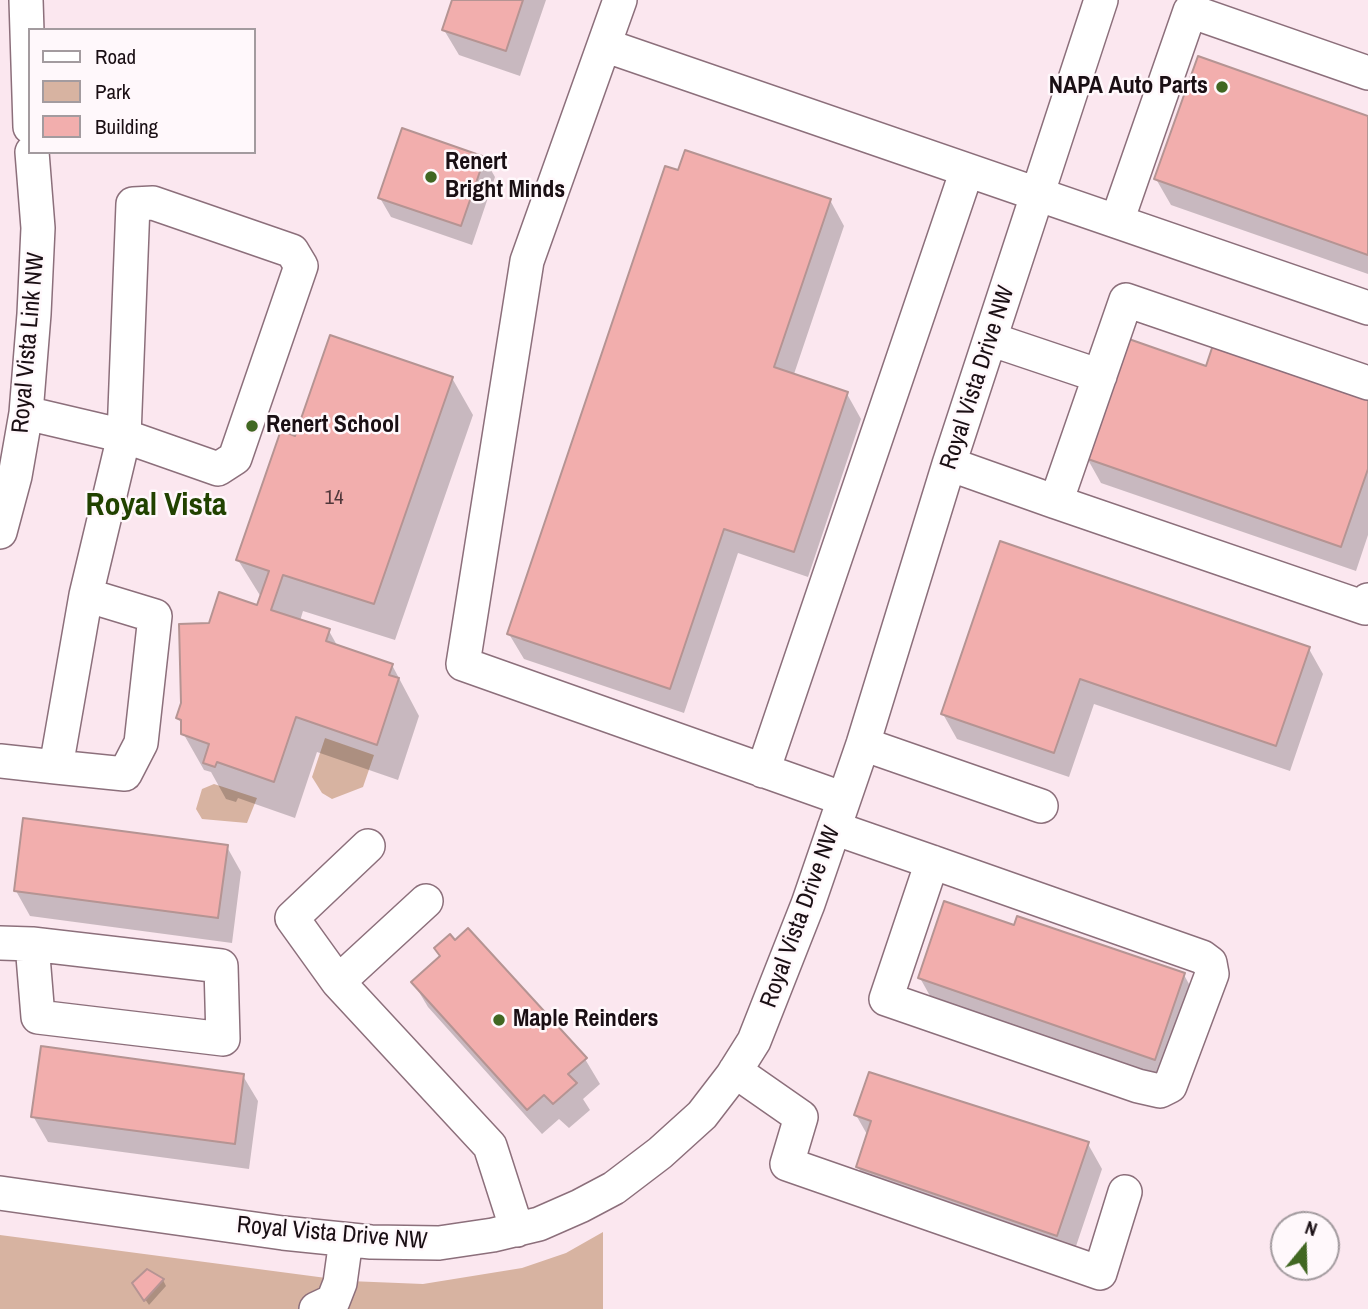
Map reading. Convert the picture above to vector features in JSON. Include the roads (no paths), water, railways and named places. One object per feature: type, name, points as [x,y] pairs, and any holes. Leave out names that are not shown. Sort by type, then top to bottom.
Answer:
[{"type":"street","points":[[19,114],[26,0]]},
{"type":"street","points":[[620,0],[527,261],[463,664],[763,771],[932,862],[1202,957],[1210,963],[1212,974],[1170,1086],[1160,1091],[1138,1086],[886,999],[932,862]]},
{"type":"street","name":"Royal Vista Drive NW","points":[[0,1193],[283,1233],[346,1240],[439,1243],[517,1230],[549,1220],[614,1188],[660,1153],[702,1115],[754,1041],[839,814],[949,464],[1101,0]]},
{"type":"street","points":[[1117,221],[1190,12],[1368,73]]},
{"type":"street","points":[[604,45],[1368,308]]},
{"type":"street","name":"Royal Vista Link NW","points":[[0,532],[15,476],[16,430],[34,314],[37,228],[32,154]]},
{"type":"street","points":[[763,771],[967,170]]},
{"type":"street","points":[[16,430],[124,436],[218,469],[234,458],[301,265],[292,251],[153,202],[133,204],[124,436],[86,594],[56,768]]},
{"type":"street","points":[[1056,502],[1126,300],[1368,383]]},
{"type":"street","points":[[990,339],[1100,376]]},
{"type":"street","points":[[949,464],[1365,608],[1368,600]]},
{"type":"street","points":[[0,761],[125,774],[141,743],[155,616],[86,594]]},
{"type":"street","points":[[863,744],[1041,806]]},
{"type":"street","points":[[368,846],[292,918],[338,982],[490,1146],[517,1230]]},
{"type":"street","points":[[338,982],[426,901]]},
{"type":"street","points":[[16,944],[221,966],[223,1039],[38,1017],[16,944]]},
{"type":"street","points":[[735,1071],[801,1117],[787,1164],[1100,1273],[1125,1192]]},
{"type":"street","points":[[316,1309],[333,1301],[340,1283],[346,1240]]},
{"type":"place","name":"NAPA Auto Parts","points":[[1222,87]]},
{"type":"place","name":"Renert Bright Minds","points":[[431,177]]},
{"type":"place","name":"Renert School","points":[[252,426]]},
{"type":"place","name":"Maple Reinders","points":[[499,1020]]},
{"type":"district","name":"Royal Vista","points":[[156,506]]}]
